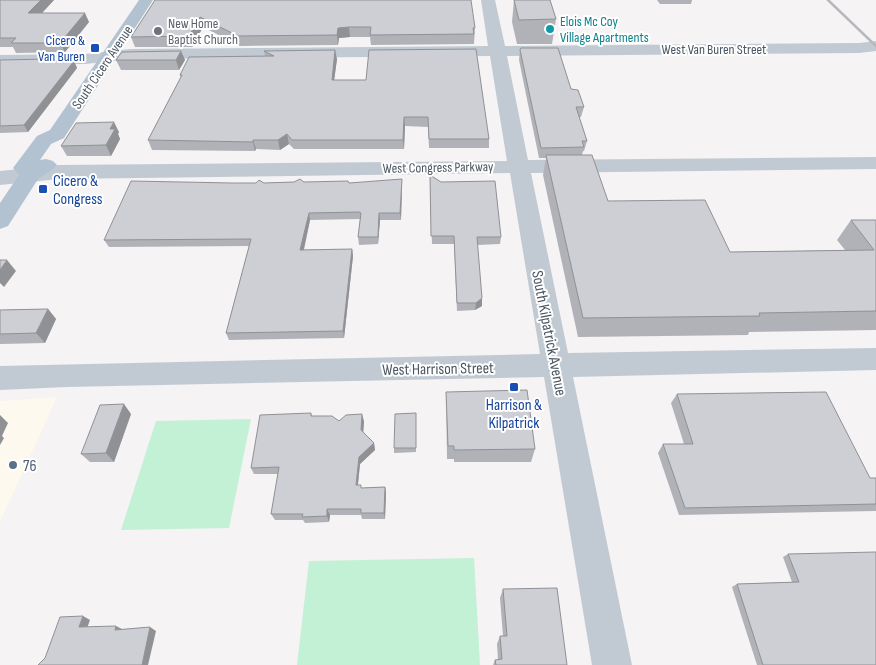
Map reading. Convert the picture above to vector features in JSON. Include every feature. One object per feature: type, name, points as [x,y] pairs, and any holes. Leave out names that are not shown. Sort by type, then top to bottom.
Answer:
[{"type":"main road","name":"South Cicero Avenue","points":[[0,221],[30,175],[24,168],[44,140],[58,134],[146,0]]},
{"type":"street","name":"South Kilpatrick Avenue","points":[[488,0],[612,665]]},
{"type":"street","name":"West Van Buren Street","points":[[0,60],[85,59],[131,54],[876,48]]},
{"type":"street","name":"West Congress Parkway","points":[[0,178],[59,172],[876,163]]},
{"type":"street","name":"West Harrison Street","points":[[0,378],[67,375],[876,359]]},
{"type":"shaded area","name":"76","points":[[57,397],[52,408],[0,522],[0,401]]},
{"type":"green space","points":[[251,419],[229,528],[121,530],[156,421]]},
{"type":"green space","points":[[474,558],[480,665],[297,665],[309,561]]},
{"type":"building","points":[[0,0],[41,0],[28,13],[85,13],[60,43],[11,43],[16,38],[0,38]]},
{"type":"building","points":[[155,0],[471,0],[475,28],[473,28],[474,34],[370,35],[371,27],[349,27],[338,28],[337,35],[238,36],[200,17],[189,36],[131,37]]},
{"type":"building","points":[[514,0],[550,0],[556,19],[519,20]]},
{"type":"building","points":[[521,48],[558,48],[571,89],[578,90],[584,107],[576,107],[587,141],[582,141],[584,147],[541,148]]},
{"type":"building","points":[[476,49],[489,139],[429,139],[428,117],[404,117],[403,140],[292,140],[287,134],[278,140],[253,140],[253,142],[148,140],[182,75],[180,75],[189,57],[274,56],[264,51],[335,50],[332,80],[366,80],[369,50]]},
{"type":"building","points":[[181,51],[176,60],[116,60],[122,52]]},
{"type":"building","points":[[50,59],[48,62],[74,61],[24,125],[0,126],[0,60]]},
{"type":"building","points":[[114,122],[110,129],[115,129],[106,145],[61,146],[76,123]]},
{"type":"building","points":[[546,155],[592,155],[608,201],[705,200],[730,252],[874,250],[851,220],[876,220],[876,311],[759,313],[760,316],[583,318]]},
{"type":"building","points":[[430,175],[441,182],[495,181],[501,237],[477,237],[482,298],[476,303],[457,303],[454,236],[431,236]]},
{"type":"building","points":[[300,179],[304,182],[348,181],[349,183],[402,179],[400,213],[379,213],[378,237],[358,237],[361,213],[359,212],[309,213],[300,250],[352,249],[343,331],[226,333],[251,239],[104,240],[131,181],[256,183],[259,180],[264,183],[294,182]]},
{"type":"building","points":[[0,260],[7,260],[0,270]]},
{"type":"building","points":[[48,309],[36,333],[0,334],[0,310]]},
{"type":"building","points":[[527,390],[535,449],[454,450],[454,446],[448,446],[446,392]]},
{"type":"building","points":[[826,392],[870,478],[876,478],[876,504],[685,508],[663,444],[693,444],[677,394]]},
{"type":"building","points":[[124,404],[106,453],[81,454],[100,405]]},
{"type":"building","points":[[311,413],[311,416],[332,416],[339,421],[346,415],[362,414],[361,430],[374,443],[359,457],[356,485],[361,485],[361,488],[385,487],[384,513],[361,513],[361,509],[327,509],[327,516],[302,517],[303,514],[271,514],[279,467],[251,468],[260,415]]},
{"type":"building","points":[[416,413],[416,448],[394,448],[395,414]]},
{"type":"building","points":[[876,552],[876,665],[763,665],[737,584],[799,582],[788,554]]},
{"type":"building","points":[[557,588],[567,665],[496,665],[495,660],[502,659],[500,636],[507,636],[503,589]]},
{"type":"building","points":[[83,616],[79,627],[116,626],[115,630],[150,627],[142,665],[38,665],[45,658],[60,617]]},
{"type":"railway","points":[[828,0],[876,46]]},
{"type":"place","name":"Elois Mc Coy Village Apartments","points":[[550,29]]},
{"type":"place","name":"New Home Baptist Church","points":[[158,31]]},
{"type":"place","name":"Cicero & Van Buren","points":[[95,48]]},
{"type":"place","name":"Cicero & Congress","points":[[43,189]]},
{"type":"place","name":"Harrison & Kilpatrick","points":[[514,387]]},
{"type":"place","name":"76","points":[[13,465]]}]
